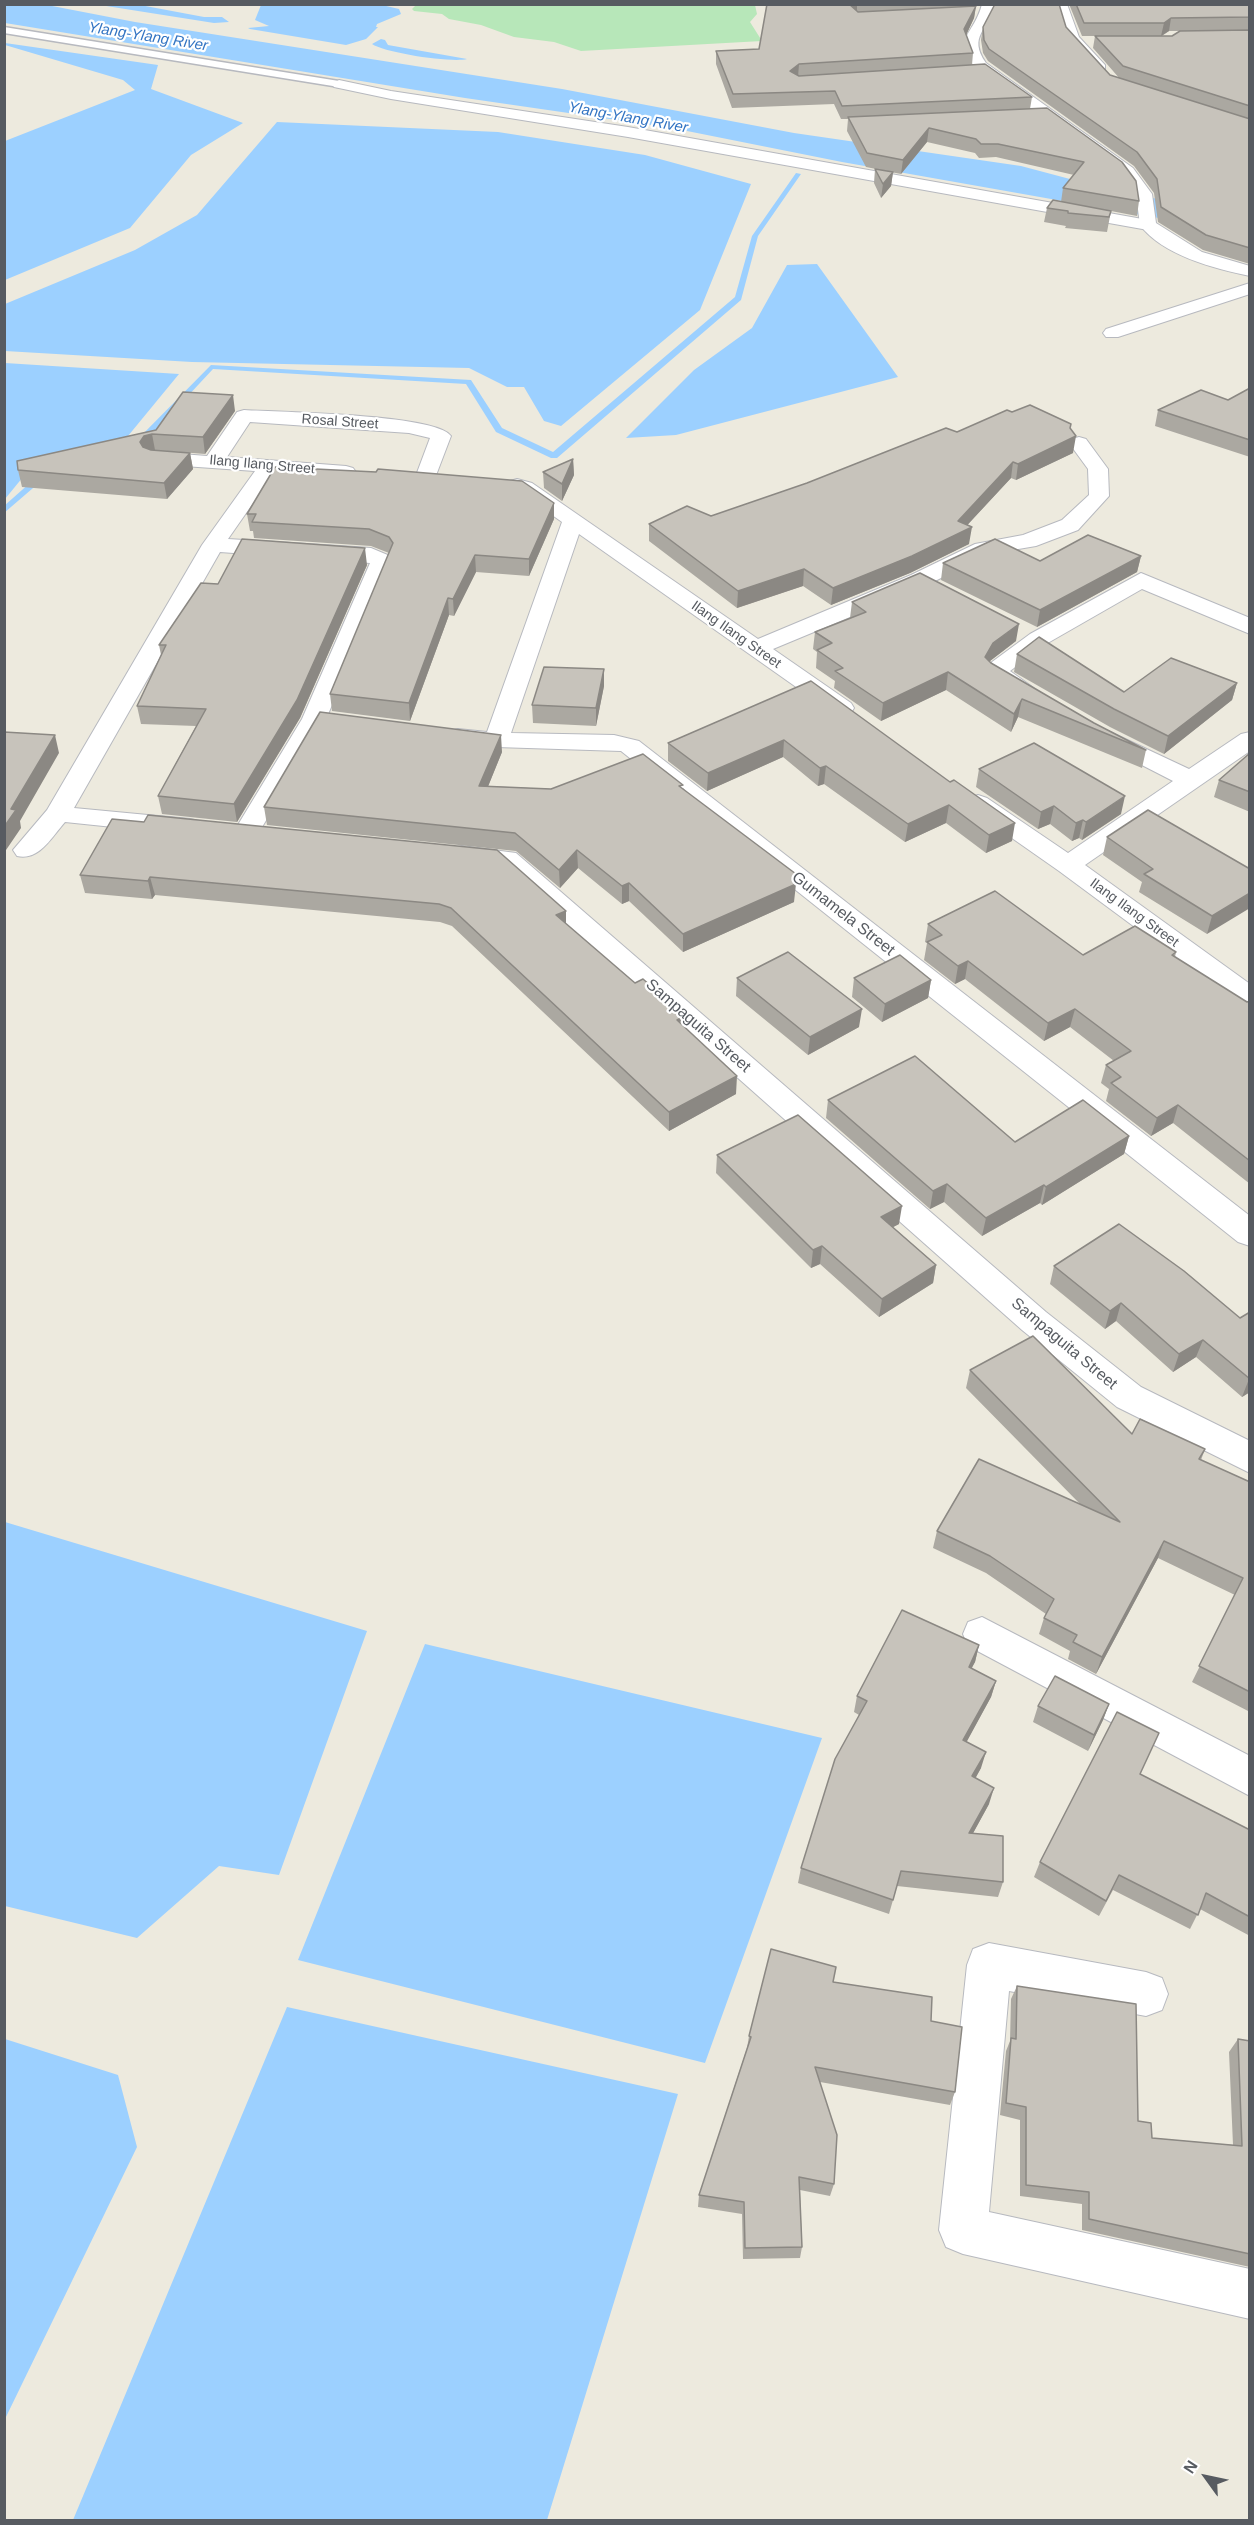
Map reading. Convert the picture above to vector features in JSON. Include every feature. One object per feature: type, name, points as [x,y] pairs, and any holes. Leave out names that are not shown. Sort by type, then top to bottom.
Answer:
[{"type":"street","points":[[1060,4],[1077,42],[1107,75]]},
{"type":"street","points":[[984,10],[966,55],[1127,171],[1144,194],[1148,221]]},
{"type":"street","points":[[1077,42],[1100,42]]},
{"type":"street","points":[[965,73],[989,71]]},
{"type":"street","points":[[339,84],[391,95],[628,132],[1148,221],[1181,249],[1216,264],[1250,271]]},
{"type":"street","points":[[1027,117],[1050,116]]},
{"type":"street","points":[[1112,333],[1250,288]]},
{"type":"street","name":"Rosal Street","points":[[214,461],[244,416],[376,424],[432,430],[441,436],[425,478]]},
{"type":"street","points":[[755,648],[929,585],[983,549],[1028,542],[1070,525],[1099,495],[1098,469],[1079,444]]},
{"type":"street","name":"Ilang Ilang Street","points":[[155,458],[369,474]]},
{"type":"street","points":[[26,850],[58,814],[213,545],[269,466]]},
{"type":"street","name":"Ilang Ilang Street","points":[[492,483],[525,487],[863,722]]},
{"type":"street","points":[[496,740],[573,521]]},
{"type":"street","points":[[213,545],[371,555],[381,561],[326,721],[227,831]]},
{"type":"street","points":[[1049,705],[997,674],[1000,668],[1028,634],[1141,580],[1250,627]]},
{"type":"street","points":[[1090,728],[1191,780]]},
{"type":"street","name":"Gumamela Street","points":[[428,732],[496,740],[614,742],[630,746],[1250,1233]]},
{"type":"street","points":[[1068,865],[1250,739]]},
{"type":"street","name":"Ilang Ilang Street","points":[[960,790],[1068,865],[1250,998]]},
{"type":"street","points":[[58,814],[281,836]]},
{"type":"street","name":"Sampaguita Street","points":[[436,852],[507,859],[1034,1321],[1129,1397],[1250,1458]]},
{"type":"street","points":[[982,1634],[1250,1777]]},
{"type":"street","points":[[1146,1994],[989,1965],[963,2230],[1250,2294]]},
{"type":"lane","points":[[4,30],[339,84]]},
{"type":"green space","points":[[417,4],[755,5],[757,14],[750,22],[762,41],[581,51],[554,42],[514,37],[481,25],[449,19],[442,14],[414,11],[412,9]]},
{"type":"water","name":"Ylang-Ylang River","points":[[4,5],[47,5],[135,22],[562,89],[794,133],[1021,166],[1100,187],[1201,208],[1249,234],[842,162],[672,128],[465,98],[5,23]]},
{"type":"water","points":[[100,5],[140,5],[204,17],[222,17],[229,22],[214,23]]},
{"type":"water","points":[[261,5],[382,5],[399,9],[401,14],[377,24],[376,27],[378,27],[366,39],[346,45],[248,28],[269,26],[255,20]]},
{"type":"water","points":[[381,39],[385,40],[388,45],[467,59],[448,60],[419,56],[390,51],[372,44]]},
{"type":"water","points":[[5,43],[158,65],[151,89],[243,123],[191,155],[130,228],[5,280],[5,141],[135,90],[123,80],[5,45]]},
{"type":"water","points":[[277,122],[498,132],[645,155],[751,184],[700,310],[561,426],[544,421],[524,387],[507,387],[469,368],[192,362],[5,351],[5,304],[135,250],[197,215]]},
{"type":"water","points":[[817,264],[898,377],[676,435],[626,438],[694,370],[752,328],[787,265]]},
{"type":"water","points":[[5,363],[179,374],[128,436],[32,466],[5,499]]},
{"type":"water","points":[[5,1522],[367,1631],[279,1875],[219,1866],[137,1938],[5,1906]]},
{"type":"water","points":[[425,1644],[822,1738],[705,2063],[298,1960]]},
{"type":"water","points":[[287,2007],[678,2094],[547,2520],[73,2520]]},
{"type":"water","points":[[5,2039],[118,2075],[137,2147],[5,2419]]},
{"type":"building","points":[[767,4],[849,4],[858,12],[976,6],[964,29],[973,53],[799,64],[790,71],[799,76],[985,64],[1032,97],[842,106],[835,91],[733,94],[716,51],[759,49]]},
{"type":"building","points":[[995,4],[1059,4],[1066,27],[1110,75],[1250,119],[1250,248],[1206,235],[1161,207],[1157,179],[1137,152],[989,49],[984,40],[983,27]]},
{"type":"building","points":[[1076,4],[1250,4],[1250,17],[1171,18],[1164,23],[1084,23]]},
{"type":"building","points":[[1250,30],[1250,106],[1123,66],[1095,36],[1172,36],[1180,31]]},
{"type":"building","points":[[1047,108],[1122,162],[1136,181],[1139,201],[1063,188],[1084,162],[998,144],[981,144],[976,139],[929,128],[903,160],[867,153],[848,117]]},
{"type":"building","points":[[875,169],[893,172],[883,184]]},
{"type":"building","points":[[1053,200],[1111,211],[1109,217],[1068,213],[1068,211],[1047,208]]},
{"type":"building","points":[[1250,388],[1250,440],[1158,410],[1201,390],[1228,400]]},
{"type":"building","points":[[183,392],[233,395],[203,437],[152,434],[144,436],[140,442],[143,447],[151,450],[190,453],[164,483],[18,470],[17,461],[156,430]]},
{"type":"building","points":[[1030,405],[1071,424],[1070,428],[1076,436],[1018,464],[1013,462],[958,521],[972,527],[912,556],[833,588],[804,569],[738,591],[649,524],[687,506],[711,516],[807,483],[946,428],[957,432],[1007,410],[1012,412]]},
{"type":"building","points":[[573,459],[562,484],[543,472]]},
{"type":"building","points":[[275,467],[376,472],[378,469],[522,481],[554,503],[529,559],[475,555],[453,599],[448,598],[409,703],[330,694],[393,543],[389,537],[369,529],[252,522],[256,514],[247,514]]},
{"type":"building","points":[[1088,535],[1141,556],[1040,610],[943,563],[995,539],[1040,561]]},
{"type":"building","points":[[242,539],[365,548],[297,700],[234,804],[158,796],[206,709],[137,706],[166,645],[159,645],[201,583],[218,584]]},
{"type":"building","points":[[920,573],[1019,624],[993,643],[985,657],[991,663],[1094,723],[1146,750],[1022,699],[1014,714],[948,672],[883,703],[835,671],[843,668],[817,650],[832,643],[815,632],[866,612],[852,602]]},
{"type":"building","points":[[1039,637],[1124,692],[1171,658],[1237,683],[1168,736],[1114,709],[1017,654]]},
{"type":"building","points":[[544,667],[604,669],[596,708],[532,705]]},
{"type":"building","points":[[811,681],[950,782],[954,780],[1015,823],[989,835],[949,805],[908,824],[826,766],[820,768],[784,740],[708,773],[668,743]]},
{"type":"building","points":[[320,712],[501,735],[479,786],[551,789],[643,754],[683,785],[679,786],[796,874],[796,884],[683,934],[629,883],[622,886],[577,850],[559,870],[515,833],[264,807]]},
{"type":"building","points":[[4,732],[55,735],[11,809],[16,810],[4,827]]},
{"type":"building","points":[[1034,743],[1125,796],[1086,822],[1083,820],[1076,823],[1054,806],[1041,812],[979,769]]},
{"type":"building","points":[[1250,753],[1250,792],[1219,780]]},
{"type":"building","points":[[1148,810],[1250,869],[1250,893],[1212,916],[1144,874],[1153,869],[1107,837]]},
{"type":"building","points":[[148,815],[497,850],[566,911],[556,915],[635,983],[643,979],[685,1016],[677,1020],[737,1076],[669,1112],[451,908],[439,904],[150,877],[148,881],[80,875],[112,819],[144,822]]},
{"type":"building","points":[[995,891],[1083,955],[1135,926],[1176,952],[1172,955],[1247,1002],[1250,1001],[1250,1161],[1178,1105],[1157,1118],[1111,1083],[1121,1077],[1106,1065],[1131,1051],[1075,1009],[1048,1023],[968,961],[958,966],[927,942],[942,935],[928,924]]},
{"type":"building","points":[[788,952],[862,1009],[810,1037],[737,978]]},
{"type":"building","points":[[900,955],[931,980],[885,1004],[854,978]]},
{"type":"building","points":[[915,1056],[1015,1142],[1083,1100],[1129,1136],[1046,1187],[1044,1185],[986,1218],[947,1184],[933,1191],[828,1100]]},
{"type":"building","points":[[798,1115],[902,1206],[881,1217],[936,1265],[882,1299],[822,1246],[813,1250],[717,1155]]},
{"type":"building","points":[[1119,1224],[1184,1271],[1240,1318],[1250,1312],[1250,1379],[1203,1340],[1179,1354],[1121,1303],[1110,1311],[1054,1266]]},
{"type":"building","points":[[1033,1336],[1132,1434],[1140,1419],[1205,1449],[1199,1459],[1250,1482],[1250,1692],[1199,1666],[1243,1578],[1164,1541],[1102,1657],[1073,1642],[1077,1635],[1044,1618],[1054,1599],[990,1556],[937,1531],[979,1459],[1120,1522],[970,1370]]},
{"type":"building","points":[[902,1610],[979,1645],[969,1667],[996,1681],[963,1740],[986,1752],[972,1776],[994,1788],[969,1833],[1003,1836],[1003,1882],[901,1871],[893,1900],[801,1868],[835,1759],[867,1701],[857,1696]]},
{"type":"building","points":[[1055,1676],[1109,1704],[1094,1735],[1038,1706]]},
{"type":"building","points":[[1117,1712],[1159,1733],[1140,1774],[1250,1830],[1250,1917],[1206,1893],[1198,1915],[1119,1875],[1106,1901],[1040,1862]]},
{"type":"building","points":[[771,1949],[836,1967],[833,1982],[932,1997],[931,2021],[962,2027],[955,2092],[815,2067],[837,2135],[834,2184],[799,2177],[802,2247],[745,2248],[744,2202],[699,2195],[751,2037],[749,2036]]},
{"type":"building","points":[[1017,1986],[1136,2004],[1138,2121],[1151,2123],[1152,2138],[1242,2146],[1238,2039],[1250,2041],[1250,2254],[1089,2219],[1089,2192],[1026,2185],[1026,2107],[1006,2103],[1011,2038],[1016,2039]]},
{"type":"waterway","points":[[137,442],[141,441],[211,367],[468,382],[499,430],[554,456],[738,298],[755,236],[798,174]]},
{"type":"waterway","points":[[4,511],[43,476]]}]
